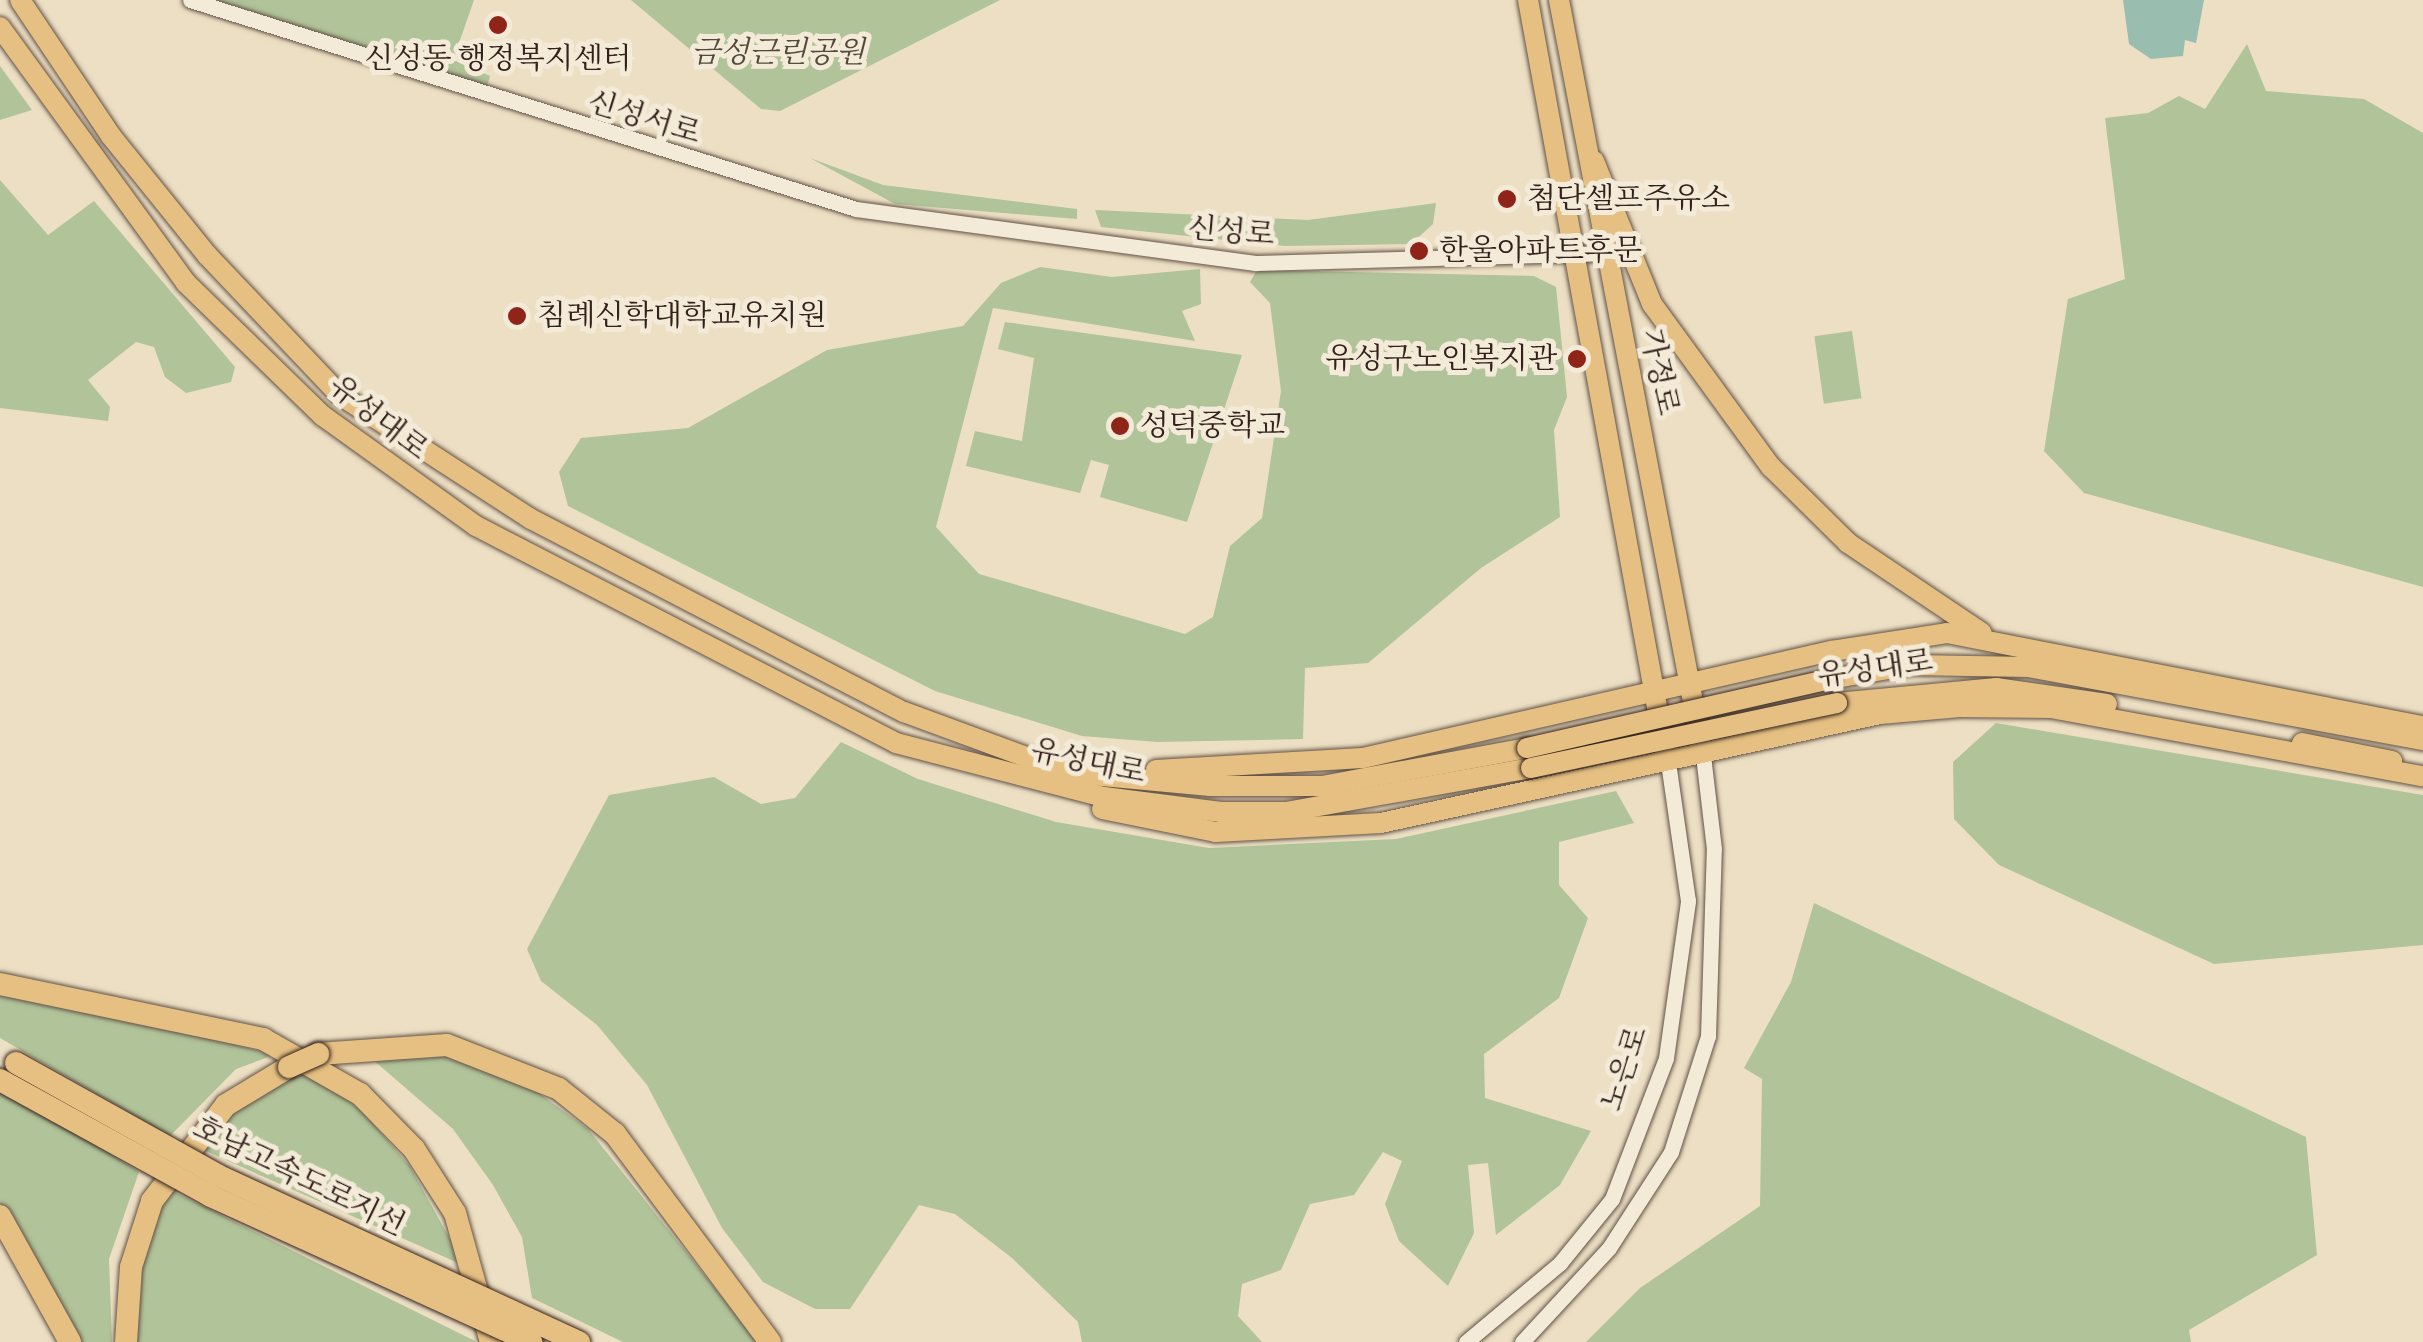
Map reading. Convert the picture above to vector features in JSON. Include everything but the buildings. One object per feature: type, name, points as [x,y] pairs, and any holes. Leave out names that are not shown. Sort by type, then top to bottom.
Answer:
[{"type":"highway","points":[[0,984],[247,1034],[360,1094],[414,1149],[455,1213],[491,1342]]},
{"type":"highway","points":[[126,1342],[131,1267],[152,1201],[226,1105],[289,1067],[395,1044],[466,1050],[558,1089],[614,1134],[770,1342]]},
{"type":"highway","name":"호남고속도로지선","points":[[5,1065],[211,1196],[530,1342]]},
{"type":"highway","name":"호남고속도로지선","points":[[5,1065],[218,1176],[579,1342]]},
{"type":"highway","points":[[0,1216],[70,1342]]},
{"type":"main road","name":"유성대로","points":[[20,0],[207,255],[340,395],[530,520],[904,712],[1070,774],[1285,788],[1529,758],[1940,688],[2032,691],[2423,767]]},
{"type":"main road","name":"가정로","points":[[1528,0],[1652,691]]},
{"type":"main road","name":"가정로","points":[[1558,0],[1603,253],[1703,756]]},
{"type":"main road","name":"유성대로","points":[[0,27],[186,283],[382,463],[476,526],[896,742],[991,772],[1159,806],[1286,812],[1529,758],[1830,679],[1912,666],[2028,667],[2423,740]]},
{"type":"main road","points":[[1586,149],[1652,304],[1771,467],[1848,543],[1988,636]]},
{"type":"main road","points":[[1000,750],[1157,770],[1273,770],[1363,758],[1905,636],[1988,636],[2423,726]]},
{"type":"main road","name":"노은로","points":[[1652,691],[1668,763]]},
{"type":"main road","points":[[991,772],[1091,806],[1216,832],[1381,823],[1703,756],[1880,714],[2051,708],[2423,776]]},
{"type":"street","name":"신성서로","points":[[190,0],[856,209]]},
{"type":"street","name":"신성로","points":[[856,209],[1254,262],[1603,253]]},
{"type":"street","points":[[1522,1342],[1609,1248],[1672,1152],[1708,1036],[1715,942],[1703,756]]},
{"type":"street","name":"노은로","points":[[1466,1342],[1560,1263],[1612,1199],[1666,1058],[1688,901],[1668,763]]},
{"type":"green space","points":[[215,0],[474,0],[453,60],[490,76],[487,88]]},
{"type":"green space","name":"금성근린공원","points":[[631,0],[1000,0],[780,111],[761,109]]},
{"type":"green space","points":[[2247,44],[2266,91],[2364,99],[2423,133],[2423,587],[2084,493],[2044,451],[2068,299],[2125,279],[2105,118],[2148,113],[2179,96],[2205,109]]},
{"type":"green space","points":[[0,66],[32,110],[0,120]]},
{"type":"green space","points":[[810,158],[883,185],[1077,209],[1077,219],[895,204]]},
{"type":"green space","points":[[0,180],[48,235],[94,201],[235,367],[231,382],[186,393],[165,377],[154,347],[136,342],[88,380],[110,407],[108,421],[0,408]]},
{"type":"green space","points":[[1436,203],[1433,224],[1411,244],[1285,246],[1101,227],[1095,210],[1308,220]]},
{"type":"green space","points":[[1040,267],[1112,277],[1200,269],[1201,304],[1182,311],[1195,341],[993,308],[936,527],[979,574],[1185,634],[1213,617],[1230,546],[1262,518],[1281,391],[1270,303],[1250,282],[1257,270],[1534,276],[1556,287],[1567,397],[1554,430],[1560,517],[1481,568],[1368,663],[1305,668],[1303,739],[1157,742],[1082,736],[935,691],[568,506],[559,472],[581,438],[688,428],[827,350],[963,326],[1001,283]]},
{"type":"green space","points":[[1005,322],[1242,355],[1187,522],[1100,497],[1109,465],[1091,460],[1080,493],[966,466],[975,431],[1022,441],[1034,358],[998,349]]},
{"type":"green space","points":[[1852,331],[1861,398],[1824,404],[1814,336]]},
{"type":"green space","points":[[1996,723],[2423,795],[2423,945],[2214,964],[1999,865],[1954,819],[1953,762]]},
{"type":"green space","points":[[841,742],[918,779],[1056,822],[1209,848],[1396,839],[1616,791],[1634,823],[1559,842],[1559,885],[1588,918],[1559,998],[1484,1054],[1485,1098],[1591,1131],[1560,1185],[1496,1235],[1488,1163],[1468,1165],[1474,1233],[1448,1286],[1399,1241],[1385,1204],[1402,1161],[1383,1152],[1354,1195],[1310,1204],[1281,1270],[1242,1284],[1238,1316],[1262,1342],[1082,1342],[1078,1322],[1012,1258],[955,1214],[919,1205],[850,1309],[815,1309],[763,1282],[722,1228],[647,1085],[597,1025],[541,981],[527,949],[609,795],[714,777],[761,804],[795,798]]},
{"type":"green space","points":[[1814,903],[2306,1137],[2317,1255],[2189,1330],[2191,1342],[1586,1342],[1640,1288],[1760,1206],[1762,1079],[1744,1068],[1791,982]]},
{"type":"green space","points":[[0,995],[173,1027],[274,1055],[236,1069],[170,1136],[0,1038]]},
{"type":"green space","points":[[429,1050],[514,1075],[588,1129],[758,1342],[623,1342],[532,1298],[522,1237],[493,1185],[453,1129],[371,1058]]},
{"type":"green space","points":[[305,1068],[362,1111],[409,1165],[465,1266],[192,1145],[228,1109]]},
{"type":"green space","points":[[0,1086],[139,1172],[109,1259],[112,1342],[78,1342],[0,1203]]},
{"type":"green space","points":[[168,1189],[475,1342],[137,1342],[138,1275]]},
{"type":"shaded area","points":[[2123,0],[2204,0],[2196,43],[2185,40],[2183,56],[2151,59],[2129,44]]},
{"type":"place","name":"신성동 행정복지센터","points":[[498,25]]},
{"type":"place","name":"첨단셀프주유소","points":[[1507,199]]},
{"type":"place","name":"한울아파트후문","points":[[1419,251]]},
{"type":"place","name":"침례신학대학교유치원","points":[[517,316]]},
{"type":"place","name":"유성구노인복지관","points":[[1577,359]]},
{"type":"place","name":"성덕중학교","points":[[1120,426]]}]
